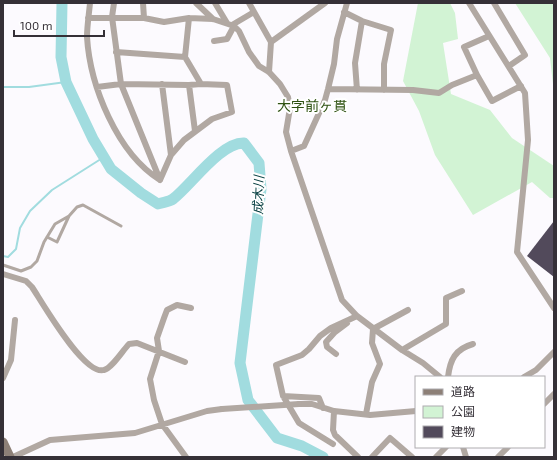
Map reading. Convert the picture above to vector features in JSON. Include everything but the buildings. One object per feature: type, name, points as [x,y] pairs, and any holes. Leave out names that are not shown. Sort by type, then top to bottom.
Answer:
[{"type":"main road","points":[[3,442],[10,457]]},
{"type":"street","points":[[90,3],[87,36],[90,59],[97,87],[117,134],[150,173],[160,180]]},
{"type":"street","points":[[114,3],[112,18],[121,84],[160,180]]},
{"type":"street","points":[[143,3],[144,18]]},
{"type":"street","points":[[196,3],[213,19]]},
{"type":"street","points":[[215,3],[231,25],[239,31],[249,52],[259,66],[269,72],[280,84],[288,97],[290,108],[286,132],[291,151],[341,296],[357,316],[439,376]]},
{"type":"street","points":[[249,3],[271,42],[269,72]]},
{"type":"street","points":[[271,42],[325,3]]},
{"type":"street","points":[[291,151],[304,146],[325,100],[334,64],[337,39],[347,3]]},
{"type":"street","points":[[469,3],[525,93],[528,140],[517,252],[554,308]]},
{"type":"street","points":[[494,3],[525,55],[508,66]]},
{"type":"street","points":[[214,41],[227,39],[231,25],[254,12]]},
{"type":"street","points":[[344,12],[362,21],[391,30],[384,64],[384,90]]},
{"type":"street","points":[[88,18],[144,18],[164,22],[189,18],[213,19],[231,25]]},
{"type":"street","points":[[189,18],[185,57],[201,84]]},
{"type":"street","points":[[357,90],[354,63],[362,21]]},
{"type":"street","points":[[489,36],[464,47],[477,75],[492,101],[521,86]]},
{"type":"street","points":[[116,52],[185,57]]},
{"type":"street","points":[[328,89],[413,90],[439,93],[452,85],[477,75]]},
{"type":"street","points":[[97,87],[121,84],[227,85],[232,112],[212,119],[184,140],[171,155],[160,180]]},
{"type":"street","points":[[162,84],[171,155]]},
{"type":"street","points":[[189,85],[195,131]]},
{"type":"street","points":[[3,274],[26,281],[32,287],[62,334],[88,366],[97,371],[108,369],[129,344],[137,343],[185,362]]},
{"type":"street","points":[[402,350],[446,324],[446,298],[462,291]]},
{"type":"street","points":[[186,457],[162,424],[154,400],[150,378],[159,351],[157,338],[167,310],[177,305],[191,308]]},
{"type":"street","points":[[373,329],[408,310]]},
{"type":"street","points":[[336,354],[327,347],[326,342],[335,332],[357,316]]},
{"type":"street","points":[[333,444],[299,423],[283,396],[276,365],[302,355],[320,336],[331,328],[357,316]]},
{"type":"street","points":[[3,378],[11,360],[15,320]]},
{"type":"street","points":[[366,414],[372,382],[380,364],[372,343],[373,329]]},
{"type":"street","points":[[448,376],[455,353],[467,345],[473,344]]},
{"type":"street","points":[[526,376],[536,370],[554,352]]},
{"type":"street","points":[[545,403],[554,394]]},
{"type":"street","points":[[283,396],[319,398],[323,408]]},
{"type":"street","points":[[13,457],[50,440],[135,433],[207,411],[222,409],[312,404],[334,411],[366,414],[415,411]]},
{"type":"street","points":[[334,411],[333,430],[335,435],[358,457]]},
{"type":"street","points":[[372,457],[390,438],[412,457]]},
{"type":"street","points":[[436,457],[445,448]]},
{"type":"street","points":[[498,457],[507,448]]},
{"type":"lane","points":[[47,237],[57,242],[70,216],[77,207],[82,205],[121,226]]},
{"type":"lane","points":[[3,265],[21,271],[30,267],[37,261],[47,237],[55,224],[70,216]]},
{"type":"green space","points":[[418,3],[450,3],[455,13],[458,39],[443,43],[451,94],[490,110],[512,138],[554,166],[554,198],[550,198],[532,182],[473,215],[435,155],[419,111],[403,81]]},
{"type":"green space","points":[[515,3],[554,3],[554,93],[550,58]]},
{"type":"waterway","name":"成木川","points":[[62,3],[61,57],[66,82],[93,139],[111,169],[141,193],[158,204],[173,199],[216,157],[226,149],[235,145],[244,143],[259,163],[261,189],[240,363],[248,400],[277,438],[302,446],[323,457]]},
{"type":"waterway","points":[[3,87],[29,87],[66,82]]},
{"type":"waterway","points":[[3,256],[8,257],[16,249],[20,228],[30,211],[52,190],[104,157]]},
{"type":"district","name":"大字前ヶ貫","points":[[312,106]]}]
